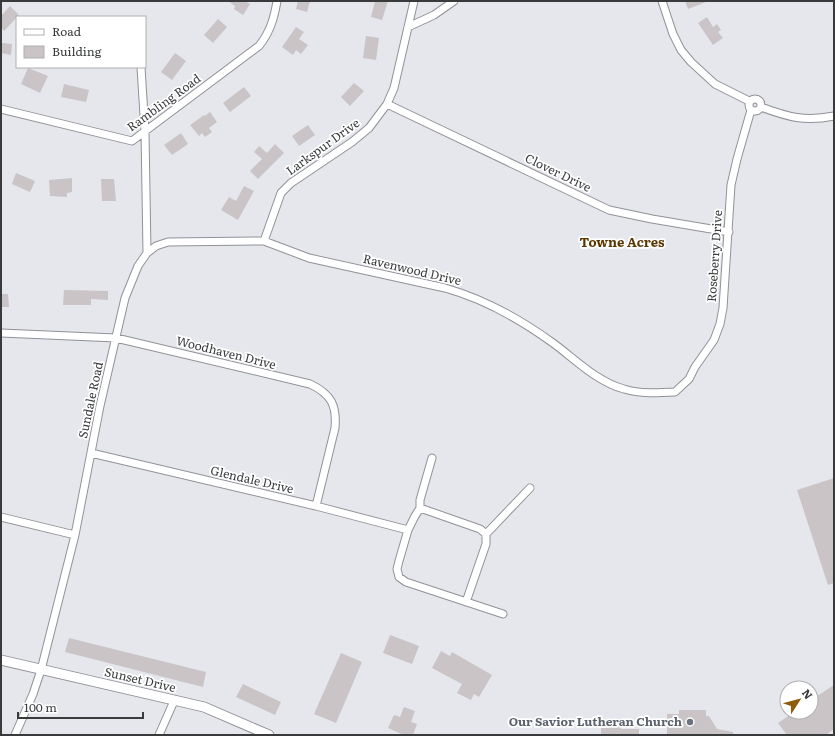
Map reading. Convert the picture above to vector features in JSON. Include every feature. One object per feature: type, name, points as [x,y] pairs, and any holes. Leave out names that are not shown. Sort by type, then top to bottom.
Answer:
[{"type":"main road","name":"Sunset Drive","points":[[1,660],[204,707],[270,735]]},
{"type":"street","name":"Rambling Road","points":[[1,109],[132,141],[259,46],[267,36],[277,1]]},
{"type":"street","name":"Larkspur Drive","points":[[264,241],[281,193],[291,183],[352,142],[369,128],[388,104],[394,88],[414,1]]},
{"type":"street","points":[[408,27],[434,15],[454,1]]},
{"type":"street","points":[[662,1],[673,34],[681,50],[691,62],[715,84],[749,101]]},
{"type":"street","points":[[141,68],[145,132],[147,253]]},
{"type":"street","points":[[749,101],[754,98],[759,100],[761,103],[761,108]]},
{"type":"street","points":[[749,101],[748,105],[751,110],[757,111],[761,108],[802,119],[818,119],[834,116]]},
{"type":"street","name":"Clover Drive","points":[[388,104],[609,210],[729,232]]},
{"type":"street","name":"Roseberry Drive","points":[[675,392],[689,379],[695,367],[714,340],[720,324],[723,308],[731,185],[751,110]]},
{"type":"street","name":"Ravenwood Drive","points":[[147,253],[156,246],[168,242],[264,241],[309,258],[431,284],[460,292],[490,305],[526,324],[610,383],[624,389],[637,391],[652,393],[675,392]]},
{"type":"street","name":"Sundale Road","points":[[15,735],[33,694],[41,670],[75,535],[100,406],[120,318],[129,286],[138,266],[147,253]]},
{"type":"street","name":"Woodhaven Drive","points":[[1,333],[116,338],[310,384],[325,393],[331,400],[335,409],[335,428],[316,506]]},
{"type":"street","name":"Glendale Drive","points":[[91,453],[316,506],[408,530]]},
{"type":"street","points":[[432,458],[420,500],[420,508],[414,516],[408,530],[397,569],[399,577],[406,582],[503,614]]},
{"type":"street","points":[[466,602],[486,544],[486,534],[530,488]]},
{"type":"street","points":[[420,508],[480,529],[486,534]]},
{"type":"street","points":[[1,517],[75,535]]},
{"type":"street","points":[[159,735],[174,701]]},
{"type":"building","points":[[228,1],[245,1],[250,4],[243,15],[234,9],[235,6]]},
{"type":"building","points":[[298,1],[310,1],[307,12],[296,9]]},
{"type":"building","points":[[375,1],[388,1],[382,20],[371,17]]},
{"type":"building","points":[[685,1],[706,1],[706,2],[688,9]]},
{"type":"building","points":[[10,6],[19,15],[16,16],[16,18],[4,31],[1,27],[1,16]]},
{"type":"building","points":[[707,17],[713,27],[717,24],[721,30],[718,32],[723,38],[713,45],[698,23]]},
{"type":"building","points":[[218,19],[227,27],[213,43],[204,35]]},
{"type":"building","points":[[296,27],[304,32],[299,39],[308,45],[301,54],[296,50],[293,55],[282,47]]},
{"type":"building","points":[[366,36],[379,38],[376,60],[363,58]]},
{"type":"building","points":[[2,43],[12,44],[11,55],[1,53]]},
{"type":"building","points":[[175,53],[186,61],[172,80],[161,72]]},
{"type":"building","points":[[28,68],[48,76],[40,93],[21,84]]},
{"type":"building","points":[[354,83],[364,91],[350,106],[341,97]]},
{"type":"building","points":[[64,84],[89,90],[86,102],[61,97]]},
{"type":"building","points":[[244,87],[251,96],[230,112],[223,103]]},
{"type":"building","points":[[210,112],[217,122],[209,128],[212,132],[205,137],[202,133],[199,136],[190,125]]},
{"type":"building","points":[[308,125],[315,135],[299,146],[292,136]]},
{"type":"building","points":[[181,133],[188,144],[172,155],[164,145]]},
{"type":"building","points":[[275,144],[284,153],[258,179],[250,171],[262,159],[254,152],[259,146],[267,153]]},
{"type":"building","points":[[16,173],[35,181],[30,192],[12,184]]},
{"type":"building","points":[[72,178],[72,192],[67,193],[67,197],[50,196],[49,180]]},
{"type":"building","points":[[101,179],[114,179],[116,201],[102,201]]},
{"type":"building","points":[[244,186],[254,191],[238,220],[221,210],[229,197],[236,201]]},
{"type":"building","points":[[64,290],[108,291],[108,300],[91,299],[91,305],[63,305]]},
{"type":"building","points":[[1,294],[8,294],[9,307],[1,307]]},
{"type":"building","points":[[834,478],[834,583],[828,585],[797,490]]},
{"type":"building","points":[[390,635],[419,646],[412,664],[383,653]]},
{"type":"building","points":[[69,638],[206,672],[203,687],[65,652]]},
{"type":"building","points":[[441,651],[450,656],[452,652],[492,675],[479,697],[474,694],[471,700],[457,693],[462,684],[432,668]]},
{"type":"building","points":[[341,653],[362,662],[336,723],[314,714]]},
{"type":"building","points":[[243,684],[281,702],[275,715],[236,697]]},
{"type":"building","points":[[834,685],[834,729],[826,735],[787,735],[778,723],[782,720],[819,720],[819,695]]},
{"type":"building","points":[[404,707],[415,711],[411,722],[417,724],[413,735],[404,735],[388,728],[394,715],[400,717]]},
{"type":"building","name":"Our Savior Lutheran Church","points":[[679,710],[706,710],[706,716],[709,716],[717,729],[733,732],[733,735],[667,735],[667,714],[679,714]]},
{"type":"building","points":[[609,718],[622,718],[621,729],[639,729],[639,735],[601,735],[601,728],[608,728]]},
{"type":"place","name":"Our Savior Lutheran Church","points":[[690,722]]},
{"type":"district","name":"Towne Acres","points":[[622,242]]}]
